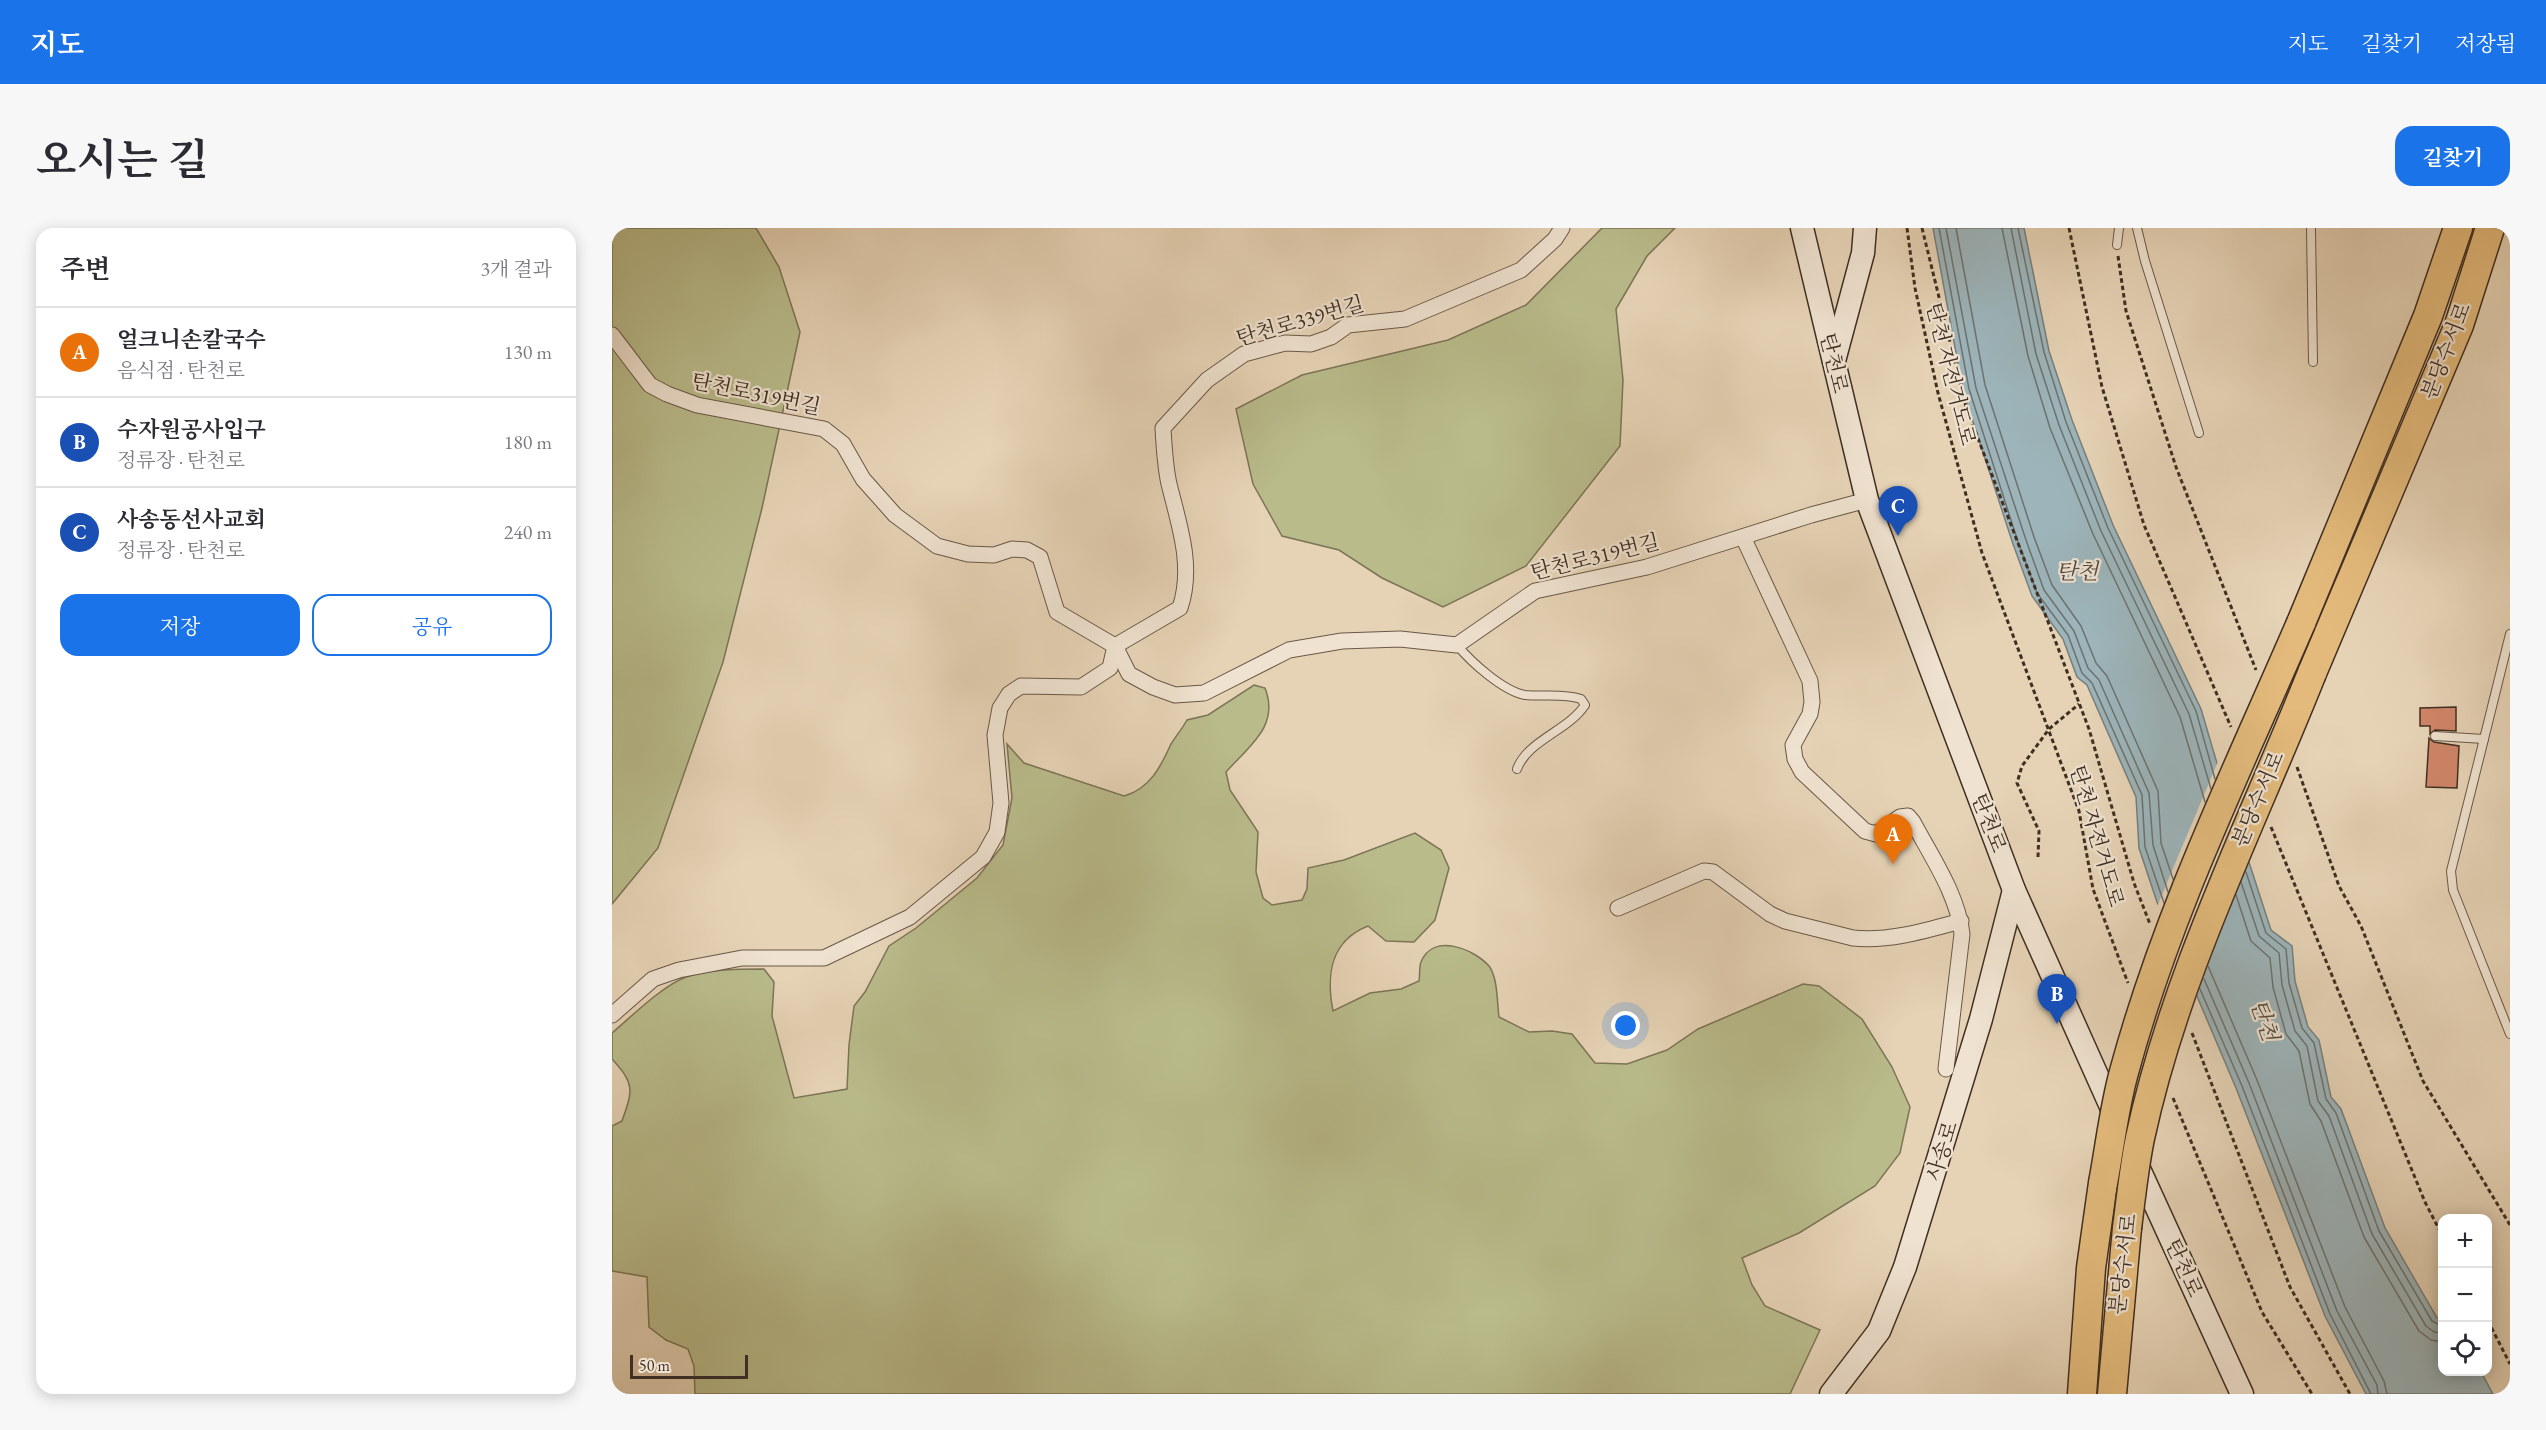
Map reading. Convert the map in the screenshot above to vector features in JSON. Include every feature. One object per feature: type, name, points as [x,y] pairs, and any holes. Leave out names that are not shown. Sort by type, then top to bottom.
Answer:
[{"type":"highway","name":"분당수서로","points":[[2082,1394],[2091,1268],[2103,1183],[2124,1073],[2165,943],[2200,852],[2301,623],[2428,316],[2458,228]]},
{"type":"highway","name":"분당수서로","points":[[2112,1394],[2127,1228],[2140,1138],[2181,994],[2220,889],[2459,325],[2490,228]]},
{"type":"main road","name":"탄천로","points":[[1802,228],[1867,501],[2014,890],[2242,1394]]},
{"type":"main road","points":[[1834,362],[1863,253],[1865,228]]},
{"type":"main road","name":"사송로","points":[[1831,1394],[1879,1331],[1905,1267],[1981,1019],[2014,890]]},
{"type":"street","name":"탄천로339번길","points":[[1115,646],[1180,608],[1185,593],[1185,549],[1165,462],[1163,428],[1207,380],[1244,354],[1285,343],[1311,344],[1331,337],[1348,325],[1405,319],[1521,270],[1555,238],[1562,228]]},
{"type":"street","name":"탄천로319번길","points":[[612,335],[650,385],[667,394],[697,405],[824,429],[843,444],[862,478],[895,515],[937,546],[968,554],[994,555],[1020,549],[1040,557],[1057,612],[1115,646]]},
{"type":"street","name":"탄천로319번길","points":[[1457,645],[1535,591],[1647,567],[1811,515],[1867,501]]},
{"type":"street","points":[[1743,537],[1810,681],[1812,702],[1810,714],[1793,744],[1795,759],[1802,772],[1865,831],[1876,834],[1900,817],[1908,816],[1914,822],[1961,921],[1962,934],[1946,1069]]},
{"type":"street","points":[[1115,646],[1129,674],[1154,687],[1175,694],[1204,693],[1289,650],[1342,641],[1400,639],[1457,645]]},
{"type":"street","points":[[612,1015],[653,979],[679,970],[742,958],[824,958],[910,917],[983,857],[997,832],[1001,803],[995,735],[1000,708],[1009,694],[1021,686],[1082,687],[1110,668],[1115,646]]},
{"type":"street","points":[[1618,908],[1704,872],[1720,876],[1753,902],[1785,921],[1853,938],[1864,939],[1921,931],[1961,921]]},
{"type":"lane","points":[[2117,245],[2119,228]]},
{"type":"lane","points":[[2137,228],[2145,261],[2199,433]]},
{"type":"lane","points":[[2311,228],[2313,362]]},
{"type":"lane","points":[[2510,634],[2451,871],[2453,890],[2510,1034]]},
{"type":"lane","points":[[1457,645],[1473,664],[1522,694],[1568,695],[1581,699],[1585,705],[1580,714],[1522,757],[1517,769]]},
{"type":"lane","points":[[2435,736],[2484,739]]},
{"type":"path","name":"탄천 자전거도로","points":[[1907,228],[1915,288],[1938,393],[1982,553],[2079,811],[2093,889],[2130,987]]},
{"type":"path","points":[[1922,228],[1966,407],[2080,704],[2134,884],[2151,927]]},
{"type":"path","points":[[2038,857],[2039,831],[2017,783],[2022,766],[2049,729],[2080,704]]},
{"type":"path","points":[[2189,1025],[2290,1287],[2350,1394]]},
{"type":"path","points":[[2171,1093],[2262,1312],[2312,1394]]},
{"type":"path","points":[[2488,1322],[2510,1364]]},
{"type":"green space","points":[[612,228],[756,228],[779,267],[800,332],[762,508],[723,662],[658,848],[612,904]]},
{"type":"green space","points":[[1602,228],[1675,228],[1647,256],[1616,309],[1623,380],[1620,446],[1526,566],[1443,607],[1382,578],[1339,550],[1282,536],[1253,484],[1236,409],[1302,375],[1448,340],[1526,305]]},
{"type":"green space","points":[[1254,685],[1265,688],[1269,701],[1265,724],[1252,744],[1226,772],[1230,790],[1258,832],[1256,872],[1263,898],[1272,905],[1302,900],[1307,889],[1308,868],[1344,860],[1415,833],[1441,850],[1449,868],[1435,920],[1414,942],[1386,941],[1368,926],[1355,932],[1338,950],[1331,972],[1333,1011],[1370,993],[1401,989],[1419,981],[1420,964],[1427,953],[1435,948],[1454,946],[1474,954],[1489,966],[1496,984],[1499,1017],[1529,1032],[1552,1031],[1572,1034],[1595,1063],[1627,1064],[1667,1050],[1698,1029],[1803,984],[1819,986],[1862,1019],[1892,1067],[1910,1107],[1900,1153],[1875,1186],[1799,1233],[1742,1258],[1752,1285],[1765,1306],[1820,1330],[1790,1394],[695,1394],[694,1366],[688,1349],[666,1340],[649,1327],[647,1277],[612,1271],[612,1126],[622,1121],[630,1088],[625,1075],[612,1059],[612,1033],[657,994],[686,977],[715,971],[764,969],[774,982],[772,1016],[794,1098],[847,1089],[854,1006],[865,992],[889,946],[916,928],[977,878],[1003,845],[1012,798],[1007,744],[1024,763],[1124,796],[1141,788],[1153,776],[1187,720],[1208,715]]},
{"type":"water","name":"탄천","points":[[1933,228],[2024,228],[2049,351],[2072,420],[2113,525],[2201,709],[2271,930],[2292,946],[2295,981],[2308,1027],[2319,1040],[2331,1097],[2341,1109],[2385,1228],[2438,1319],[2438,1376],[2483,1376],[2493,1394],[2366,1394],[2325,1316],[2236,1088],[2157,902],[2139,848],[2136,797],[2087,685],[2077,677],[2063,639],[2032,596],[1963,391]]},
{"type":"pier","points":[[2219,759],[2249,853],[2195,1001],[2156,909]]},
{"type":"building","points":[[2456,707],[2456,731],[2435,730],[2430,734],[2430,726],[2420,726],[2420,708]]},
{"type":"building","points":[[2429,738],[2434,742],[2459,746],[2457,788],[2426,787]]},
{"type":"place","name":"사송동선사교회","points":[[1898,536]]},
{"type":"place","name":"얼크니손칼국수","points":[[1893,864]]},
{"type":"place","name":"수자원공사입구","points":[[2057,1024]]}]
